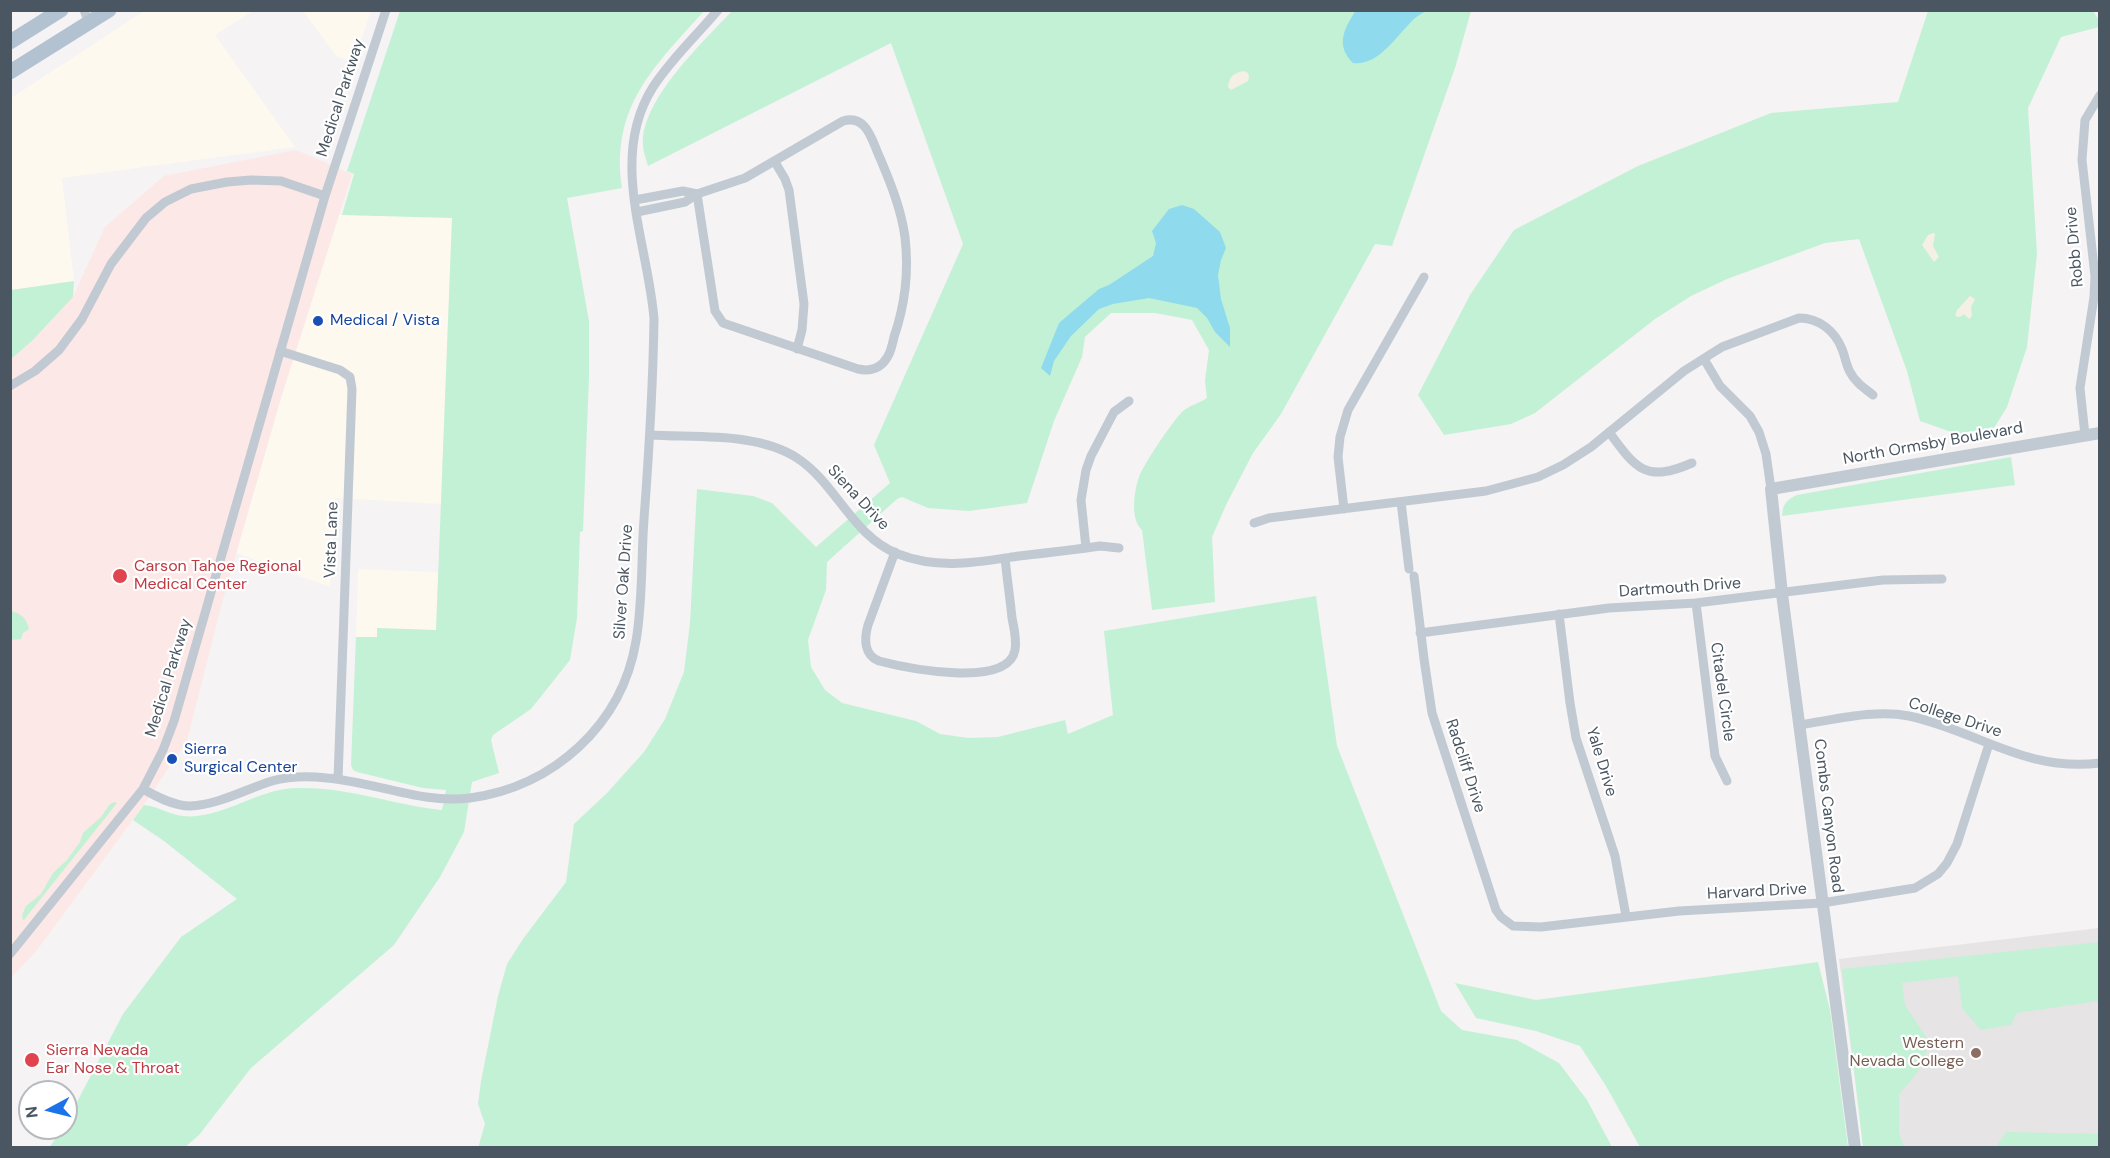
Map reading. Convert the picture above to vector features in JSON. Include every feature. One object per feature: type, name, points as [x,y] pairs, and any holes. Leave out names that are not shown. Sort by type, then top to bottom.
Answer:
[{"type":"main road","points":[[10,42],[61,10]]},
{"type":"main road","points":[[10,72],[87,17],[109,10]]},
{"type":"street","name":"Medical Parkway","points":[[10,954],[143,789],[163,750],[174,721],[325,195],[386,10]]},
{"type":"street","name":"Silver Oak Drive","points":[[143,789],[178,804],[191,806],[275,780],[293,777],[338,779],[382,787],[413,796],[438,799],[467,798],[499,793],[522,785],[560,763],[598,728],[615,701],[629,671],[636,642],[650,435],[654,319],[631,174],[635,134],[642,109],[658,80],[718,10]]},
{"type":"street","name":"Robb Drive","points":[[2085,435],[2080,388],[2094,297],[2094,276],[2082,143],[2085,120],[2100,95]]},
{"type":"street","points":[[637,212],[685,202],[697,194],[734,183],[775,162],[843,121],[852,119],[860,122],[867,129],[889,179],[899,207],[905,237],[907,269],[904,300],[890,352],[882,364],[873,369],[863,370],[727,326],[716,316],[697,194]]},
{"type":"street","points":[[775,162],[789,190],[804,304],[804,319],[797,349]]},
{"type":"street","points":[[10,386],[35,371],[58,350],[82,319],[111,264],[146,218],[165,202],[191,189],[251,180],[281,181],[325,195]]},
{"type":"street","points":[[635,200],[683,190],[697,194]]},
{"type":"street","points":[[1344,509],[1338,457],[1340,437],[1348,410],[1424,277]]},
{"type":"street","points":[[1254,523],[1269,518],[1486,491],[1538,477],[1563,465],[1610,432],[1684,371],[1722,347],[1799,318],[1811,318],[1820,322],[1832,333],[1842,348],[1849,371],[1856,382],[1873,395]]},
{"type":"street","name":"Vista Lane","points":[[280,351],[340,370],[350,377],[352,389],[338,779]]},
{"type":"street","points":[[1704,359],[1720,386],[1750,416],[1759,432],[1766,454],[1771,489]]},
{"type":"street","points":[[1086,548],[1081,500],[1086,470],[1114,412],[1129,401]]},
{"type":"street","points":[[1610,432],[1630,460],[1645,470],[1656,473],[1671,472],[1692,463]]},
{"type":"street","name":"North Ormsby Boulevard","points":[[1771,489],[2100,433]]},
{"type":"street","name":"Siena Drive","points":[[650,435],[746,440],[781,450],[797,458],[812,470],[857,524],[876,542],[895,552],[920,560],[949,565],[1100,546],[1119,548]]},
{"type":"street","name":"Combs Canyon Road","points":[[1771,489],[1782,594],[1855,1148]]},
{"type":"street","name":"Radcliff Drive","points":[[1401,502],[1432,714],[1496,910],[1513,926],[1541,927]]},
{"type":"street","points":[[895,552],[868,625],[867,650],[873,659],[879,661],[930,672],[947,673],[1003,667],[1013,657],[1015,640],[1005,558]]},
{"type":"street","name":"Dartmouth Drive","points":[[1420,633],[1630,606],[1696,603],[1883,580],[1942,579]]},
{"type":"street","name":"Citadel Circle","points":[[1696,603],[1715,756],[1727,781]]},
{"type":"street","name":"Yale Drive","points":[[1559,614],[1569,703],[1576,738],[1615,856],[1626,916]]},
{"type":"street","name":"College Drive","points":[[1799,725],[1893,714],[1932,723],[2044,763],[2067,765],[2100,763]]},
{"type":"street","name":"Harvard Drive","points":[[1541,927],[1626,916],[1822,903],[1915,888],[1938,874],[1957,844],[1989,744]]},
{"type":"shaded area","points":[[144,11],[253,11],[215,35],[295,147],[62,178],[74,281],[11,290],[11,98]]},
{"type":"shaded area","points":[[303,11],[371,11],[353,63],[336,56]]},
{"type":"shaded area","name":"Carson Tahoe Regional Medical Center","points":[[296,150],[352,174],[281,398],[223,599],[187,740],[143,806],[37,950],[11,978],[11,359],[32,341],[73,297],[105,227],[164,176]]},
{"type":"shaded area","points":[[339,215],[452,217],[441,504],[335,498],[330,587],[236,553],[281,398]]},
{"type":"shaded area","points":[[358,569],[438,572],[436,630],[378,628],[377,637],[356,637]]},
{"type":"shaded area","name":"Western Nevada College","points":[[2099,928],[2099,1147],[1864,1147],[1839,959]]},
{"type":"green space","points":[[400,11],[704,11],[653,70],[630,110],[623,133],[620,159],[622,188],[567,198],[589,321],[583,531],[580,532],[577,618],[570,660],[531,709],[493,735],[491,740],[499,773],[472,782],[464,832],[440,877],[394,945],[251,1068],[199,1135],[185,1147],[49,1148],[55,1140],[78,1140],[78,1100],[123,1014],[181,937],[237,899],[164,841],[133,820],[144,805],[181,816],[197,816],[223,810],[272,792],[285,789],[317,788],[442,810],[446,790],[423,788],[357,772],[351,765],[356,637],[377,637],[377,628],[436,630],[452,218],[342,215],[354,174],[347,171]]},
{"type":"green space","points":[[732,11],[1471,11],[1455,68],[1392,246],[1375,244],[1281,414],[1253,453],[1212,537],[1215,602],[1152,610],[1142,530],[1134,512],[1139,477],[1159,442],[1183,411],[1207,398],[1205,381],[1209,350],[1192,320],[1155,313],[1111,313],[1085,337],[1082,357],[1054,421],[1027,503],[969,511],[928,508],[902,497],[897,499],[827,562],[826,590],[808,640],[811,667],[825,690],[842,703],[916,721],[940,734],[969,738],[998,737],[1065,720],[1068,734],[1113,715],[1104,631],[1316,596],[1337,746],[1441,1011],[1462,1030],[1517,1040],[1559,1063],[1587,1100],[1612,1147],[478,1148],[485,1124],[478,1104],[481,1081],[498,996],[507,964],[566,882],[574,824],[607,793],[644,752],[665,719],[684,672],[690,623],[697,489],[753,496],[772,503],[816,547],[890,483],[874,445],[963,244],[891,43],[648,166],[643,144],[645,127],[652,109],[676,72]]},
{"type":"green space","points":[[1928,11],[2093,11],[2099,20],[2099,27],[2061,37],[2028,108],[2037,254],[2027,347],[2007,407],[1994,428],[1957,434],[1920,421],[1907,371],[1859,239],[1825,243],[1727,279],[1691,296],[1655,319],[1535,413],[1511,424],[1444,435],[1418,395],[1470,295],[1514,230],[1638,166],[1771,113],[1898,102]]},
{"type":"green space","points":[[74,281],[73,297],[32,341],[11,359],[11,290]]},
{"type":"green space","points":[[2011,457],[2015,485],[1782,516],[1786,503],[1797,495]]},
{"type":"green space","points":[[11,611],[21,615],[28,625],[29,629],[23,633],[21,639],[11,640]]},
{"type":"green space","points":[[114,802],[117,803],[23,921],[22,915],[26,906],[41,894],[53,873],[67,860],[80,842],[83,833]]},
{"type":"green space","points":[[2099,942],[2099,1001],[2017,1013],[2011,1025],[1981,1030],[1962,1008],[1958,976],[1902,983],[1905,1005],[1926,1037],[1928,1047],[1918,1072],[1899,1094],[1899,1133],[1904,1147],[1863,1147],[1842,969]]},
{"type":"green space","points":[[1818,962],[1830,1010],[1848,1147],[1640,1147],[1606,1086],[1580,1046],[1536,1031],[1476,1018],[1455,983],[1536,1000]]},
{"type":"green space","points":[[2006,1132],[2099,1134],[2099,1147],[1996,1147]]},
{"type":"sand","points":[[1244,71],[1248,73],[1248,81],[1231,90],[1228,87],[1231,78]]},
{"type":"sand","points":[[1935,234],[1933,246],[1939,257],[1934,262],[1922,245],[1928,235]]},
{"type":"sand","points":[[1970,296],[1975,299],[1971,307],[1972,316],[1969,319],[1964,314],[1960,317],[1955,316],[1957,310]]},
{"type":"water","points":[[1356,10],[1426,11],[1414,19],[1378,56],[1362,63],[1353,63],[1344,50],[1343,37]]},
{"type":"water","points":[[1182,205],[1194,209],[1220,232],[1226,248],[1218,275],[1221,299],[1230,328],[1230,347],[1197,308],[1149,298],[1113,304],[1099,309],[1071,336],[1054,361],[1050,376],[1041,368],[1059,323],[1099,289],[1109,285],[1153,256],[1156,243],[1152,231],[1169,209]]},
{"type":"place","name":"Medical / Vista","points":[[318,321]]},
{"type":"place","name":"Carson Tahoe Regional Medical Center","points":[[120,576]]},
{"type":"place","name":"Sierra Surgical Center","points":[[172,759]]},
{"type":"place","name":"Western Nevada College","points":[[1976,1053]]},
{"type":"place","name":"Sierra Nevada Ear Nose & Throat","points":[[32,1060]]}]
